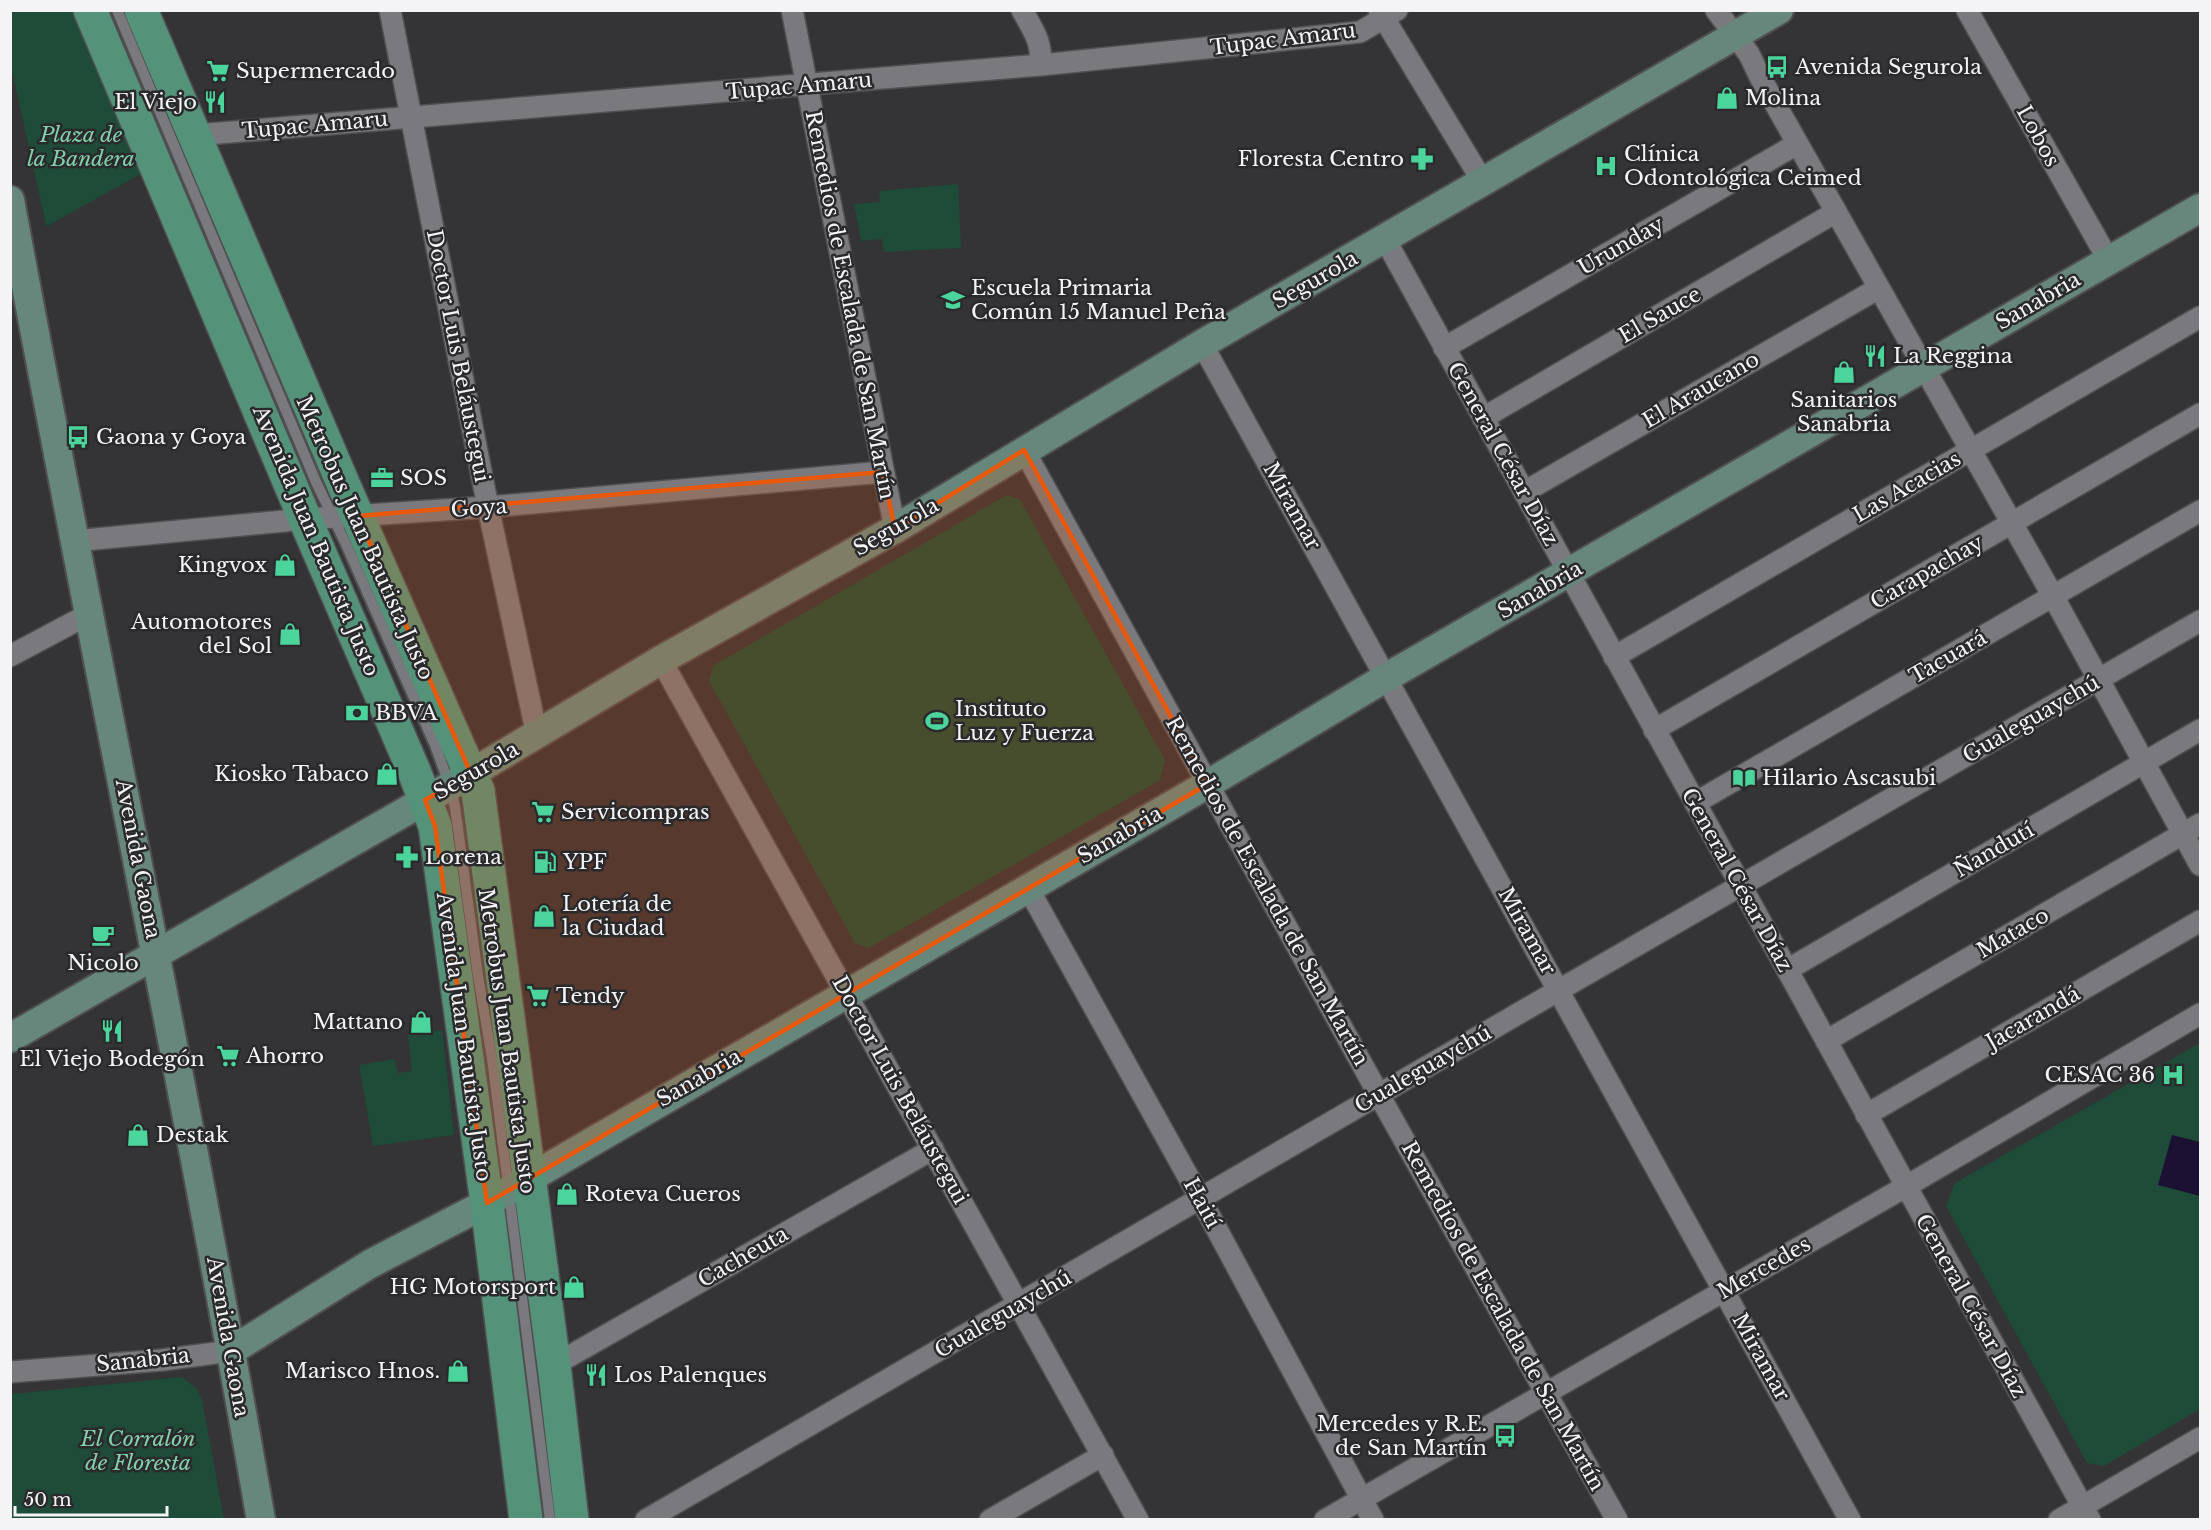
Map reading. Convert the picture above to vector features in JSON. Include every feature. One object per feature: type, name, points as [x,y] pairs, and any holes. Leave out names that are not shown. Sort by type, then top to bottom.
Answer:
[{"type":"main road","name":"Avenida Juan Bautista Justo","points":[[90,10],[332,518],[449,787],[480,802],[508,1190],[526,1520]]},
{"type":"main road","name":"Avenida Juan Bautista Justo","points":[[141,10],[195,135],[332,518],[449,787],[435,826],[508,1190],[554,1365],[572,1520]]},
{"type":"street","name":"Doctor Luis Beláustegui","points":[[390,10],[488,507],[537,735]]},
{"type":"street","name":"Remedios de Escalada de San Martín","points":[[792,10],[895,529]]},
{"type":"street","points":[[1022,10],[1039,40],[1041,65]]},
{"type":"street","points":[[1716,10],[1749,54],[1797,144],[2145,762],[2192,829],[2200,865]]},
{"type":"street","name":"Segurola","points":[[10,1038],[449,787],[661,660],[895,529],[1202,344],[1779,10]]},
{"type":"street","name":"Lobos","points":[[1967,10],[2109,261]]},
{"type":"street","name":"Tupac Amaru","points":[[195,135],[1041,65],[1360,32],[1387,13]]},
{"type":"street","points":[[1387,13],[1483,182]]},
{"type":"street","name":"Urunday","points":[[1444,348],[1797,144]]},
{"type":"street","name":"Avenida Gaona","points":[[10,200],[17,274],[89,614],[156,953],[261,1520]]},
{"type":"street","name":"Sanabria","points":[[10,1372],[162,1360],[231,1351],[369,1264],[508,1190],[1208,784],[1387,677],[2200,208]]},
{"type":"street","name":"El Sauce","points":[[1483,418],[1836,212]]},
{"type":"street","name":"General César Díaz","points":[[1385,239],[2086,1513]]},
{"type":"street","name":"El Araucano","points":[[1524,492],[1879,288]]},
{"type":"street","name":"Las Acacias","points":[[1614,657],[2200,317]]},
{"type":"street","name":"Miramar","points":[[1202,344],[1850,1520]]},
{"type":"street","name":"Carapachay","points":[[1654,730],[2200,414]]},
{"type":"street","name":"Remedios de Escalada de San Martín","points":[[1024,450],[1379,1095],[1617,1520]]},
{"type":"street","name":"Goya","points":[[74,541],[883,472]]},
{"type":"street","name":"Tacuará","points":[[1695,803],[2200,511]]},
{"type":"street","points":[[10,656],[89,614]]},
{"type":"street","name":"Gualeguaychú","points":[[646,1520],[2200,621]]},
{"type":"street","name":"Doctor Luis Beláustegui","points":[[661,660],[1138,1520]]},
{"type":"street","name":"Ñandutí","points":[[1787,970],[2200,730]]},
{"type":"street","name":"Mataco","points":[[1826,1041],[2192,829]]},
{"type":"street","name":"Haití","points":[[1028,888],[1200,1198],[1373,1520]]},
{"type":"street","name":"Jacarandá","points":[[1866,1114],[2200,921]]},
{"type":"street","name":"Mercedes","points":[[1325,1520],[1905,1187],[2200,1014]]},
{"type":"street","name":"Cacheuta","points":[[554,1365],[933,1149]]},
{"type":"street","points":[[2059,1520],[2086,1513],[2200,1438]]},
{"type":"street","points":[[990,1520],[1102,1455]]},
{"type":"lane","name":"Metrobus Juan Bautista Justo","points":[[117,10],[332,518]]},
{"type":"lane","name":"Metrobus Juan Bautista Justo","points":[[262,353],[272,401],[309,493],[332,518]]},
{"type":"lane","name":"Metrobus Juan Bautista Justo","points":[[508,1190],[550,1520]]},
{"type":"highlighted area","points":[[1024,450],[1208,784],[487,1203],[435,826],[425,800],[471,774],[358,516],[883,472],[895,529]]},
{"type":"green space","name":"Plaza de la Bandera","points":[[10,11],[78,11],[146,171],[49,225],[46,225],[11,66]]},
{"type":"green space","points":[[958,184],[961,248],[884,252],[882,239],[861,241],[854,204],[880,202],[879,191]]},
{"type":"green space","name":"Instituto Luz y Fuerza","points":[[1007,495],[1020,500],[1165,760],[1160,780],[869,948],[855,943],[709,681],[713,666]]},
{"type":"green space","points":[[442,1030],[454,1135],[373,1146],[359,1065],[395,1059],[398,1073],[412,1071],[408,1035]]},
{"type":"green space","points":[[2200,1043],[2200,1409],[2104,1466],[2087,1463],[1946,1206],[1955,1183]]},
{"type":"green space","name":"El Corralón de Floresta","points":[[182,1377],[197,1389],[202,1400],[224,1519],[11,1519],[11,1394]]},
{"type":"shaded area","points":[[2172,1135],[2200,1142],[2200,1196],[2158,1185]]},
{"type":"place","name":"Avenida Segurola","points":[[1777,67]]},
{"type":"place","name":"Supermercado","points":[[218,71]]},
{"type":"place","name":"Molina","points":[[1727,98]]},
{"type":"place","name":"El Viejo","points":[[215,102]]},
{"type":"place","name":"Floresta Centro","points":[[1422,159]]},
{"type":"place","name":"Clínica Odontológica Ceimed","points":[[1606,166]]},
{"type":"place","name":"Escuela Primaria Común 15 Manuel Peña","points":[[953,300]]},
{"type":"place","name":"La Reggina","points":[[1875,356]]},
{"type":"place","name":"Sanitarios Sanabria","points":[[1844,372]]},
{"type":"place","name":"Gaona y Goya","points":[[78,437]]},
{"type":"place","name":"SOS","points":[[382,478]]},
{"type":"place","name":"Kingvox","points":[[285,565]]},
{"type":"place","name":"Automotores del Sol","points":[[290,634]]},
{"type":"place","name":"BBVA","points":[[357,713]]},
{"type":"place","name":"Instituto Luz y Fuerza","points":[[937,721]]},
{"type":"place","name":"Kiosko Tabaco","points":[[387,774]]},
{"type":"place","name":"Hilario Ascasubi","points":[[1744,778]]},
{"type":"place","name":"Servicompras","points":[[543,812]]},
{"type":"place","name":"Lorena","points":[[407,857]]},
{"type":"place","name":"YPF","points":[[545,862]]},
{"type":"place","name":"Lotería de la Ciudad","points":[[544,916]]},
{"type":"place","name":"Nicolo","points":[[103,935]]},
{"type":"place","name":"Tendy","points":[[538,996]]},
{"type":"place","name":"Mattano","points":[[421,1022]]},
{"type":"place","name":"El Viejo Bodegón","points":[[112,1031]]},
{"type":"place","name":"Ahorro","points":[[228,1056]]},
{"type":"place","name":"CESAC 36","points":[[2173,1075]]},
{"type":"place","name":"Destak","points":[[138,1135]]},
{"type":"place","name":"Roteva Cueros","points":[[567,1194]]},
{"type":"place","name":"HG Motorsport","points":[[574,1287]]},
{"type":"place","name":"Marisco Hnos.","points":[[458,1371]]},
{"type":"place","name":"Los Palenques","points":[[596,1375]]},
{"type":"place","name":"Mercedes y R.E. de San Martín","points":[[1505,1436]]}]
